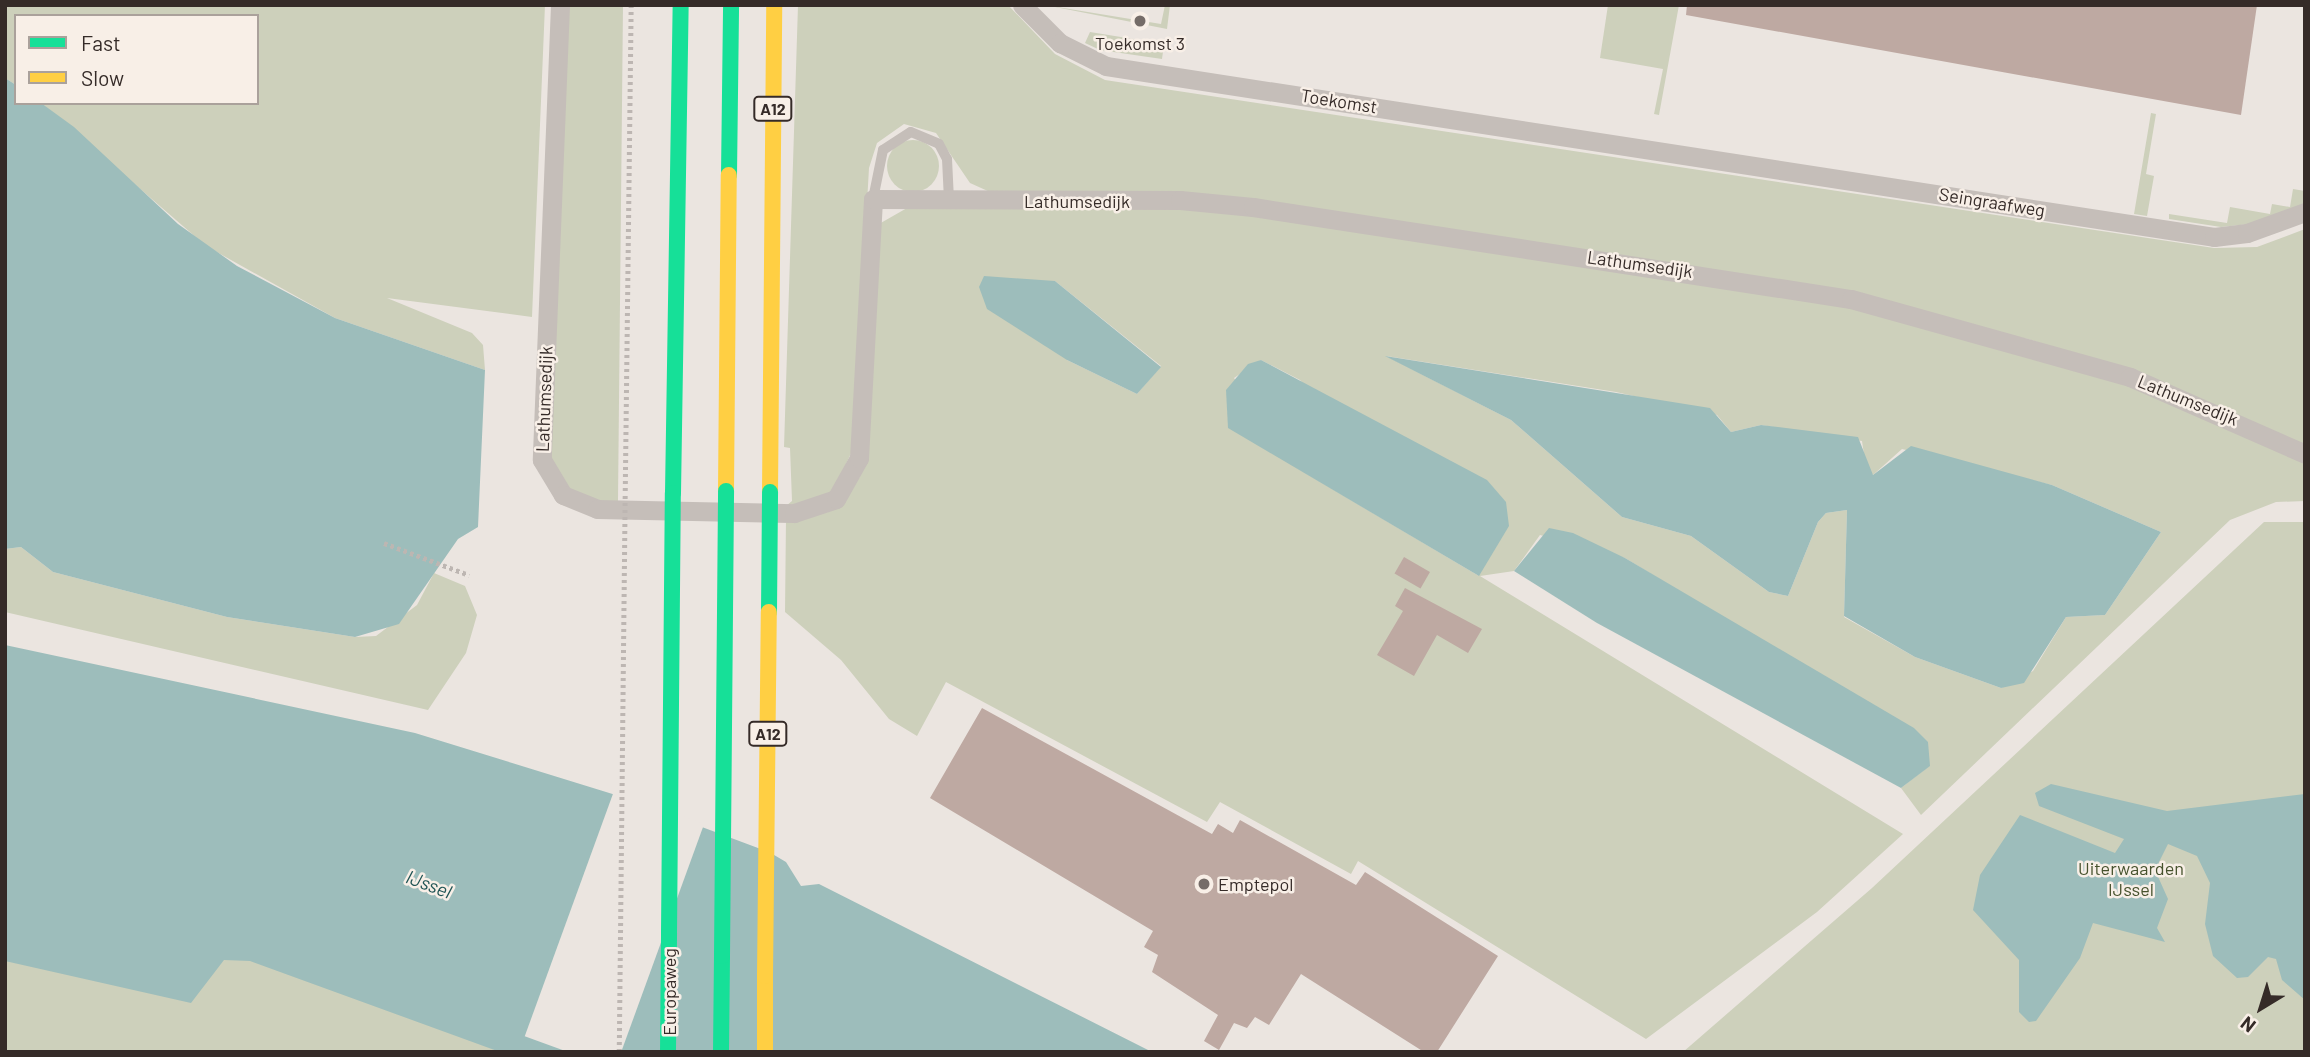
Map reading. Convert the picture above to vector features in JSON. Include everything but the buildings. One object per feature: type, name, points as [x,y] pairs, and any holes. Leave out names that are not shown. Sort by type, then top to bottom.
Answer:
[{"type":"highway","name":"Europaweg","points":[[668,1052],[681,5]]},
{"type":"highway","name":"A12","points":[[721,1052],[731,5]]},
{"type":"highway","name":"A12","points":[[765,1052],[774,5]]},
{"type":"street","name":"Lathumsedijk","points":[[559,5],[541,446],[546,472],[563,495],[597,509],[794,513],[836,499],[859,458],[873,199],[1180,200],[1253,207],[1851,299],[2130,377],[2305,454]]},
{"type":"street","name":"Toekomst","points":[[1022,5],[1060,43],[1105,66],[1675,152]]},
{"type":"street","name":"Seingraafweg","points":[[1675,152],[2214,237],[2247,233],[2305,212]]},
{"type":"lane","name":"Lathumsedijk","points":[[873,199],[883,150],[911,132],[939,144],[947,159],[948,201]]},
{"type":"path","points":[[619,1052],[631,5]]},
{"type":"path","points":[[384,543],[469,575]]},
{"type":"green space","points":[[5,5],[545,5],[532,317],[387,298],[472,333],[483,345],[485,370],[335,318],[206,246],[43,105],[259,105],[259,14],[14,14],[14,84],[5,78]]},
{"type":"green space","points":[[566,5],[623,5],[618,501],[609,503],[575,493],[556,475],[547,442]]},
{"type":"green space","points":[[798,5],[1008,5],[1055,54],[1105,80],[2214,248],[2257,247],[2305,229],[2305,447],[2184,392],[2028,339],[1439,230],[990,192],[970,183],[936,133],[904,124],[877,143],[869,168],[853,449],[831,496],[786,506],[792,501],[790,448],[784,447]]},
{"type":"green space","points":[[1045,5],[1161,24],[1165,5],[1170,5],[1167,29]]},
{"type":"green space","points":[[1608,5],[1679,5],[1659,115],[1654,114],[1663,69],[1600,58]]},
{"type":"green space","points":[[1090,32],[1164,44],[1162,59],[1100,50],[1085,43]]},
{"type":"green space","points":[[2151,113],[2156,114],[2146,174],[2154,176],[2147,216],[2134,214]]},
{"type":"green space","points":[[913,140],[932,147],[939,166],[932,185],[913,192],[894,185],[887,166],[894,147]]},
{"type":"green space","points":[[2293,189],[2305,191],[2305,204],[2250,224],[2221,227],[2169,219],[2169,214],[2227,223],[2230,207],[2270,214],[2272,204],[2290,207]]},
{"type":"green space","points":[[1115,206],[1228,210],[1750,287],[1929,324],[2144,390],[2305,462],[2305,501],[2276,502],[2230,520],[1921,815],[1901,788],[1929,766],[1717,614],[1625,558],[1540,535],[1514,571],[1480,576],[1903,834],[1817,912],[1646,1039],[1358,861],[1351,874],[1220,802],[1207,822],[946,682],[917,736],[889,719],[841,660],[785,612],[786,518],[828,512],[860,477],[879,224],[907,208]],"holes":[[[1055,281],[1161,366],[1137,394],[1067,360]],[[1386,356],[1616,392],[1717,415],[1731,432],[1761,425],[1862,441],[1866,468],[1873,475],[1902,449],[2052,485],[2161,532],[2105,615],[2066,617],[2033,671],[2001,688],[1915,657],[1844,617],[1847,510],[1826,513],[1818,522],[1788,596],[1769,592],[1691,536],[1622,517],[1511,420]],[[1261,360],[1300,380],[1479,576],[1297,468],[1234,378]]]},
{"type":"green space","name":"Uiterwaarden IJssel","points":[[2264,522],[2305,522],[2305,1052],[1683,1052],[1872,888]]},
{"type":"green space","points":[[21,547],[53,572],[227,617],[355,637],[376,636],[417,605],[434,573],[465,586],[477,615],[466,653],[428,710],[5,612],[5,549]]},
{"type":"green space","points":[[5,905],[251,959],[502,1052],[5,1052]]},
{"type":"water","points":[[5,78],[14,84],[14,105],[44,105],[74,127],[178,224],[237,266],[335,318],[485,370],[478,527],[458,539],[399,624],[355,637],[227,617],[53,572],[21,547],[5,549]]},
{"type":"water","points":[[984,276],[1055,281],[1161,367],[1137,394],[1067,360],[987,309],[979,287]]},
{"type":"water","points":[[1385,356],[1710,408],[1731,432],[1761,425],[1858,437],[1873,475],[1911,446],[2052,485],[2161,532],[2105,615],[2066,617],[2024,683],[2001,688],[1915,657],[1844,616],[1847,510],[1826,513],[1818,522],[1788,596],[1769,592],[1691,536],[1622,517],[1511,420]]},
{"type":"water","points":[[1261,360],[1487,480],[1506,502],[1509,526],[1479,576],[1228,428],[1226,390],[1248,364]]},
{"type":"water","points":[[1549,528],[1573,533],[1625,558],[1914,728],[1928,742],[1930,766],[1901,788],[1597,623],[1514,571]]},
{"type":"water","name":"IJssel","points":[[5,645],[415,733],[619,796],[769,852],[786,862],[801,886],[819,884],[1152,1052],[500,1052],[250,961],[224,960],[191,1003],[5,961]]},
{"type":"water","points":[[2051,784],[2167,811],[2305,794],[2305,1000],[2282,980],[2276,959],[2268,957],[2248,977],[2237,978],[2213,956],[2205,924],[2210,883],[2197,856],[2168,844],[2155,870],[2168,899],[2157,928],[2165,942],[2093,923],[2080,958],[2036,1021],[2029,1022],[2019,1012],[2019,960],[1973,910],[1980,875],[2020,815],[2115,853],[2124,839],[2039,806],[2035,793]]},
{"type":"pier","points":[[614,791],[704,824],[621,1052],[568,1052],[525,1036]]},
{"type":"traffic: fast","points":[[673,493],[681,5]]},
{"type":"traffic: fast","points":[[729,175],[731,5]]},
{"type":"traffic: fast","points":[[722,956],[726,491]]},
{"type":"traffic: fast","points":[[769,612],[770,492]]},
{"type":"traffic: fast","points":[[669,933],[673,493]]},
{"type":"traffic: fast","points":[[668,1052],[669,933]]},
{"type":"traffic: fast","points":[[721,1052],[722,956]]},
{"type":"traffic: slow","points":[[770,492],[774,5]]},
{"type":"traffic: slow","points":[[726,491],[729,175]]},
{"type":"traffic: slow","points":[[765,976],[769,612]]},
{"type":"traffic: slow","points":[[765,976],[765,1052]]},
{"type":"place","name":"Toekomst 3","points":[[1140,21]]},
{"type":"place","name":"Emptepol","points":[[1204,884]]}]
